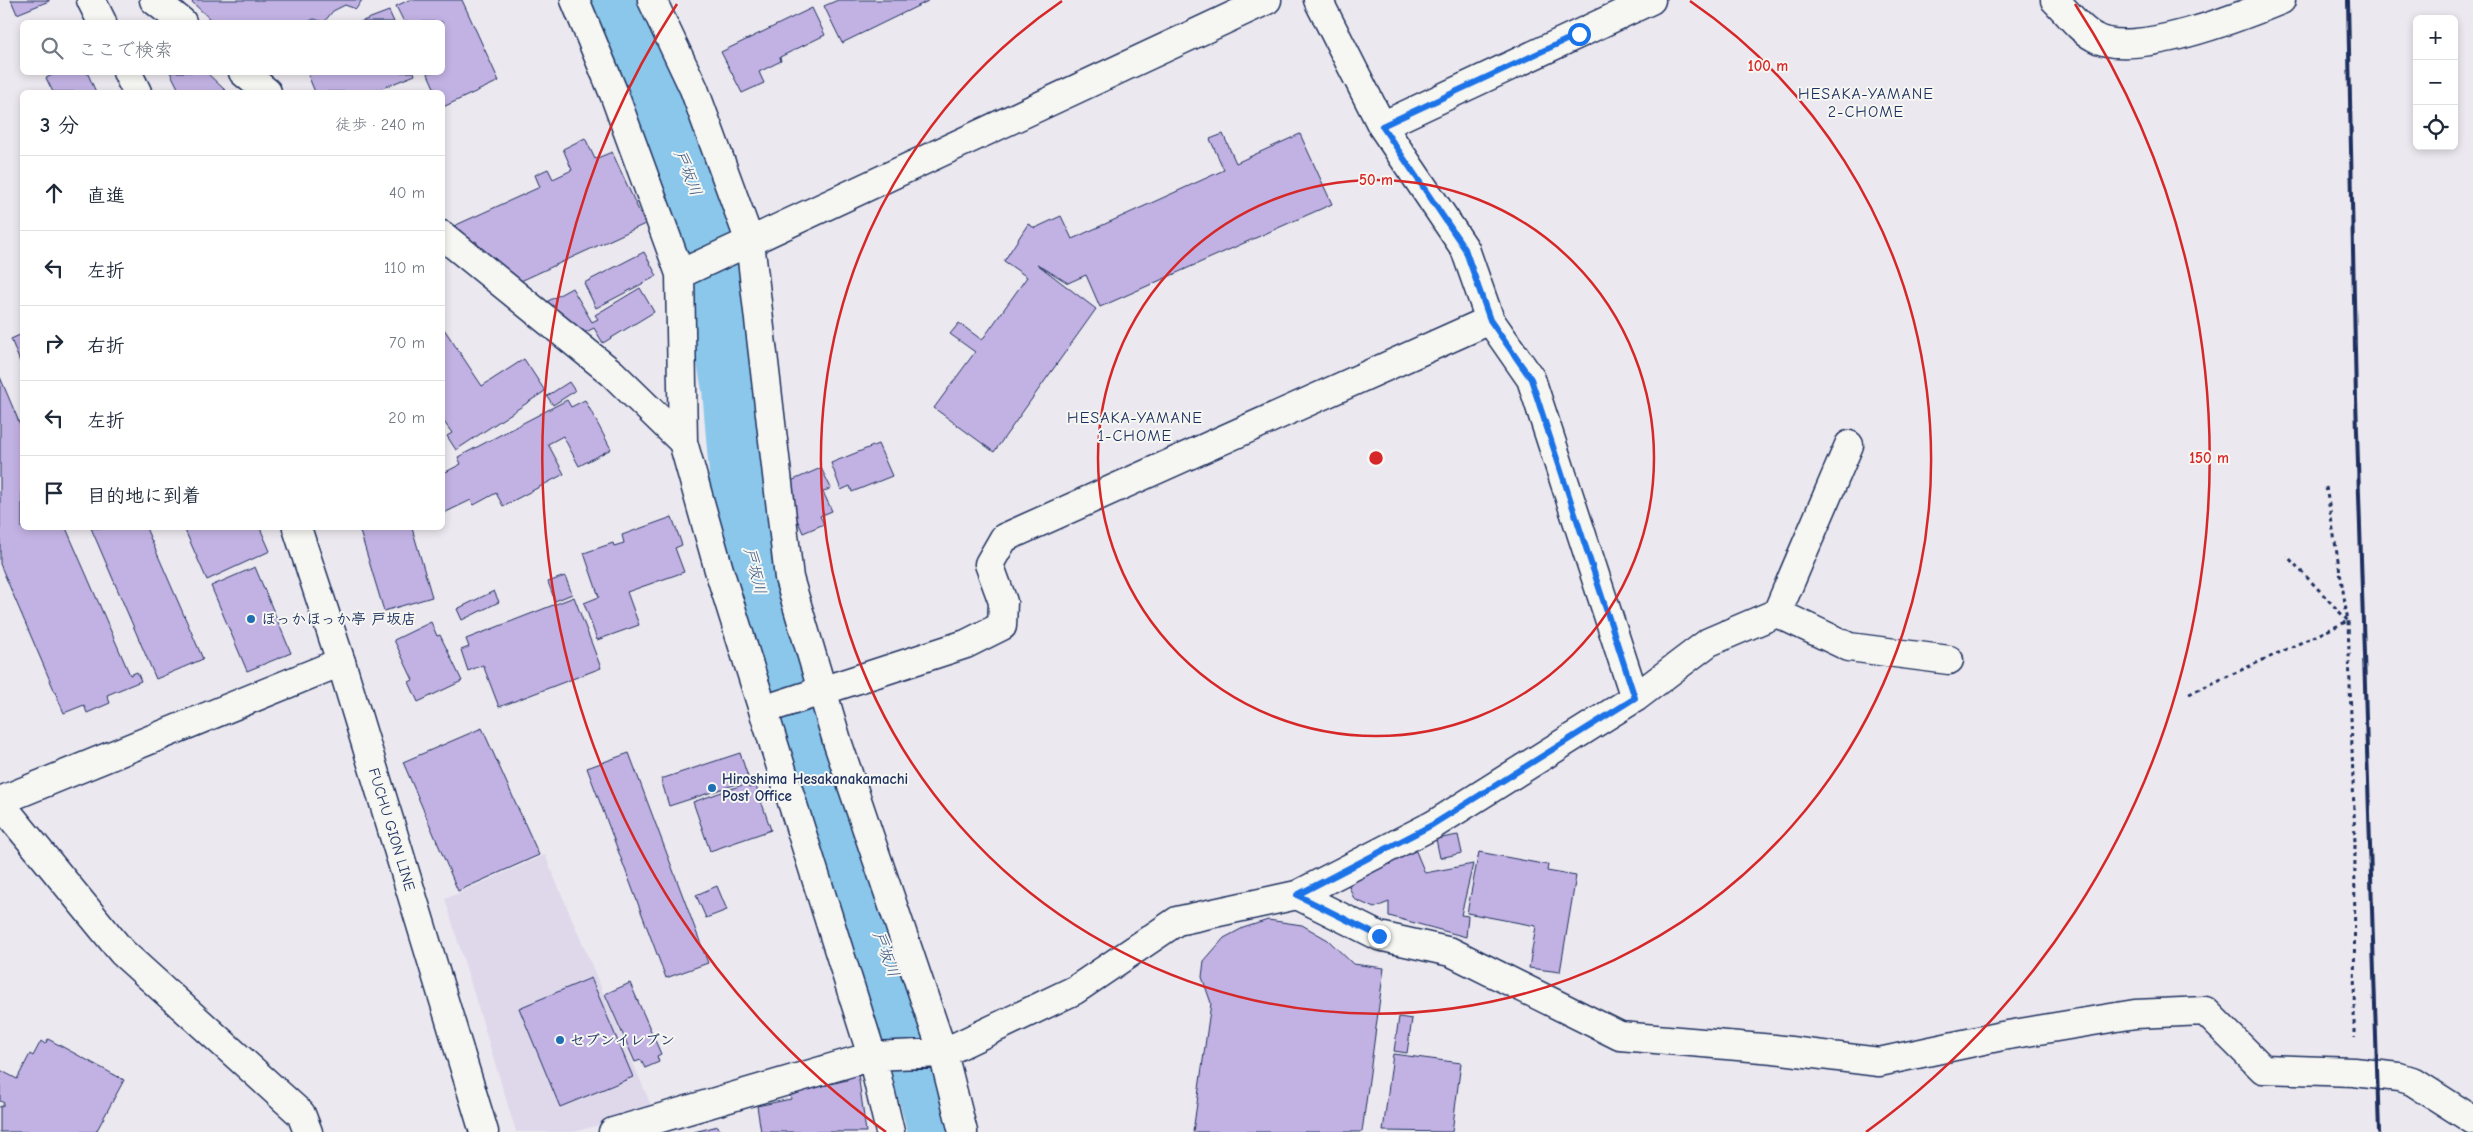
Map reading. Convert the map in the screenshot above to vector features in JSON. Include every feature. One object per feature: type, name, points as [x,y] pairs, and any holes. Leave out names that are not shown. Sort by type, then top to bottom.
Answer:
[{"type":"street","points":[[91,0],[101,20]]},
{"type":"street","points":[[154,0],[179,20]]},
{"type":"street","points":[[575,0],[689,270],[683,442],[719,570],[770,707],[885,1055],[890,1132]]},
{"type":"street","points":[[652,0],[694,89],[743,246],[789,578],[815,693],[841,753],[963,1132]]},
{"type":"street","points":[[689,270],[1267,0]]},
{"type":"street","points":[[1318,0],[1382,126],[1465,249],[1490,320],[1531,379],[1635,698]]},
{"type":"street","points":[[1382,126],[1651,0]]},
{"type":"street","points":[[2055,0],[2093,37],[2110,44],[2142,43],[2210,26],[2229,21],[2282,0]]},
{"type":"street","points":[[128,75],[136,90]]},
{"type":"street","points":[[247,75],[266,90]]},
{"type":"street","points":[[445,237],[612,373],[683,442]]},
{"type":"street","points":[[770,707],[966,644],[1002,626],[1003,602],[989,564],[1004,538],[1490,320]]},
{"type":"street","points":[[613,1132],[885,1055],[936,1053],[1075,990],[1177,921],[1297,895],[1432,825],[1635,698],[1708,642],[1777,613],[1849,445]]},
{"type":"street","name":"FUCHU GION LINE","points":[[298,530],[341,662],[484,1132]]},
{"type":"street","points":[[1777,613],[1849,647],[1949,660]]},
{"type":"street","points":[[308,1132],[301,1114],[122,952],[0,802],[341,662]]},
{"type":"street","points":[[1297,895],[1379,936],[1451,952],[1620,1036],[1774,1049],[1879,1062],[2002,1036],[2135,1014],[2205,1011],[2263,1068],[2399,1076],[2412,1081],[2473,1120]]},
{"type":"path","points":[[2326,487],[2348,621],[2355,844],[2354,1072]]},
{"type":"path","points":[[2286,556],[2348,621]]},
{"type":"path","points":[[2189,694],[2348,621]]},
{"type":"shaded area","points":[[545,855],[653,1110],[574,1132],[516,1132],[445,899]]},
{"type":"building","points":[[11,0],[49,0],[49,1],[17,14]]},
{"type":"building","points":[[190,0],[362,0],[356,9],[345,5],[333,11],[326,20],[211,20]]},
{"type":"building","points":[[409,0],[462,0],[499,81],[445,106],[445,90],[435,90],[428,75],[445,75],[445,20],[403,20],[396,6]]},
{"type":"building","points":[[838,0],[928,1],[842,43],[824,6]]},
{"type":"building","points":[[812,8],[825,35],[780,57],[781,61],[759,72],[764,83],[742,93],[721,52]]},
{"type":"building","points":[[389,11],[393,20],[365,20]]},
{"type":"building","points":[[52,75],[88,75],[95,90],[52,90],[46,78]]},
{"type":"building","points":[[172,75],[209,75],[225,90],[179,90]]},
{"type":"building","points":[[308,75],[415,75],[377,90],[314,90]]},
{"type":"building","points":[[1223,134],[1236,163],[1300,134],[1332,204],[1100,307],[1086,275],[1068,283],[1037,264],[1096,309],[994,452],[934,408],[975,352],[950,334],[959,323],[982,340],[1027,277],[1004,261],[1028,224],[1035,228],[1061,216],[1072,239],[1224,170],[1210,139]]},
{"type":"building","points":[[585,138],[595,159],[612,152],[645,224],[499,291],[476,241],[464,247],[454,226],[540,187],[535,175],[548,169],[553,179],[572,170],[563,149]]},
{"type":"building","points":[[644,252],[657,276],[596,308],[584,283]]},
{"type":"building","points":[[572,288],[592,322],[598,319],[595,315],[640,288],[654,312],[603,343],[594,328],[570,340],[528,312]]},
{"type":"building","points":[[445,330],[482,386],[524,359],[545,391],[456,450],[447,436],[452,433],[445,423]]},
{"type":"building","points":[[20,335],[20,362],[11,339]]},
{"type":"building","points":[[0,377],[20,424],[20,530],[67,530],[130,675],[137,672],[141,681],[107,695],[110,703],[87,713],[84,705],[64,713],[0,564]]},
{"type":"building","points":[[569,382],[575,391],[553,405],[547,396]]},
{"type":"building","points":[[567,400],[571,407],[585,400],[611,449],[579,466],[563,436],[548,444],[564,474],[503,506],[496,493],[474,505],[471,500],[445,513],[445,472],[461,464],[458,457]]},
{"type":"building","points":[[878,444],[892,476],[852,492],[850,486],[841,490],[831,463]]},
{"type":"building","points":[[821,468],[831,488],[823,492],[832,511],[820,516],[824,524],[803,533],[784,490],[793,485],[791,481]]},
{"type":"building","points":[[672,517],[682,545],[675,548],[684,572],[627,592],[639,625],[597,640],[584,603],[599,597],[584,553],[613,543],[614,546],[624,543],[622,535]]},
{"type":"building","points":[[92,530],[147,530],[203,659],[156,679]]},
{"type":"building","points":[[185,530],[261,530],[270,551],[207,580]]},
{"type":"building","points":[[360,530],[413,530],[432,597],[384,611]]},
{"type":"building","points":[[255,567],[291,653],[247,671],[211,586]]},
{"type":"building","points":[[565,576],[572,594],[555,601],[548,582]]},
{"type":"building","points":[[494,591],[499,602],[462,620],[457,609]]},
{"type":"building","points":[[574,597],[601,668],[499,707],[483,665],[468,671],[461,650],[469,647],[466,639]]},
{"type":"building","points":[[431,622],[437,636],[440,635],[462,681],[418,702],[409,682],[413,680],[394,640]]},
{"type":"building","points":[[482,728],[539,855],[458,891],[403,762]]},
{"type":"building","points":[[629,753],[708,963],[666,978],[587,768]]},
{"type":"building","points":[[740,753],[749,780],[669,806],[661,779]]},
{"type":"building","points":[[748,783],[749,788],[756,786],[771,830],[710,851],[693,802]]},
{"type":"building","points":[[1458,835],[1462,853],[1440,858],[1436,839]]},
{"type":"building","points":[[1415,849],[1425,873],[1473,864],[1461,915],[1468,916],[1466,937],[1389,916],[1389,902],[1374,908],[1354,899],[1345,876]]},
{"type":"building","points":[[1479,852],[1548,865],[1547,871],[1576,876],[1560,972],[1529,968],[1536,926],[1467,913]]},
{"type":"building","points":[[717,886],[727,910],[706,918],[696,895]]},
{"type":"building","points":[[1268,920],[1302,925],[1328,940],[1353,964],[1384,968],[1362,1132],[1193,1132],[1211,1003],[1202,977],[1204,961],[1224,938],[1243,928]]},
{"type":"building","points":[[591,978],[633,1077],[560,1107],[519,1008]]},
{"type":"building","points":[[630,983],[661,1054],[657,1056],[659,1062],[645,1068],[641,1060],[635,1062],[605,994]]},
{"type":"building","points":[[1399,1017],[1412,1019],[1407,1053],[1394,1051]]},
{"type":"building","points":[[48,1039],[124,1080],[96,1132],[0,1132],[0,1106],[2,1107],[4,1103],[0,1101],[0,1070],[17,1079],[30,1054],[33,1056],[41,1041],[45,1044]]},
{"type":"building","points":[[1393,1054],[1461,1063],[1452,1132],[1383,1131]]},
{"type":"building","points":[[858,1073],[866,1132],[761,1132],[757,1106],[791,1099],[790,1094],[847,1080],[847,1075]]},
{"type":"building","points":[[718,1126],[720,1132],[694,1132]]},
{"type":"waterway","name":"戸坂川","points":[[618,0],[704,213],[735,388],[749,557],[816,767],[908,1012],[942,1132]]},
{"type":"railway","points":[[2348,0],[2356,399],[2379,1132]]},
{"type":"place","name":"ほっかほっか亭 戸坂店","points":[[251,619]]},
{"type":"place","name":"Hiroshima Hesakanakamachi Post Office","points":[[712,788]]},
{"type":"place","name":"セブンイレブン","points":[[560,1040]]},
{"type":"district","name":"HESAKA-YAMANE 2-CHOME","points":[[1866,103]]},
{"type":"district","name":"HESAKA-YAMANE 1-CHOME","points":[[1135,427]]},
{"type":"route","points":[[1379,936],[1297,895],[1432,825],[1635,698],[1531,379],[1490,320],[1465,249],[1382,126],[1579,34]]}]
